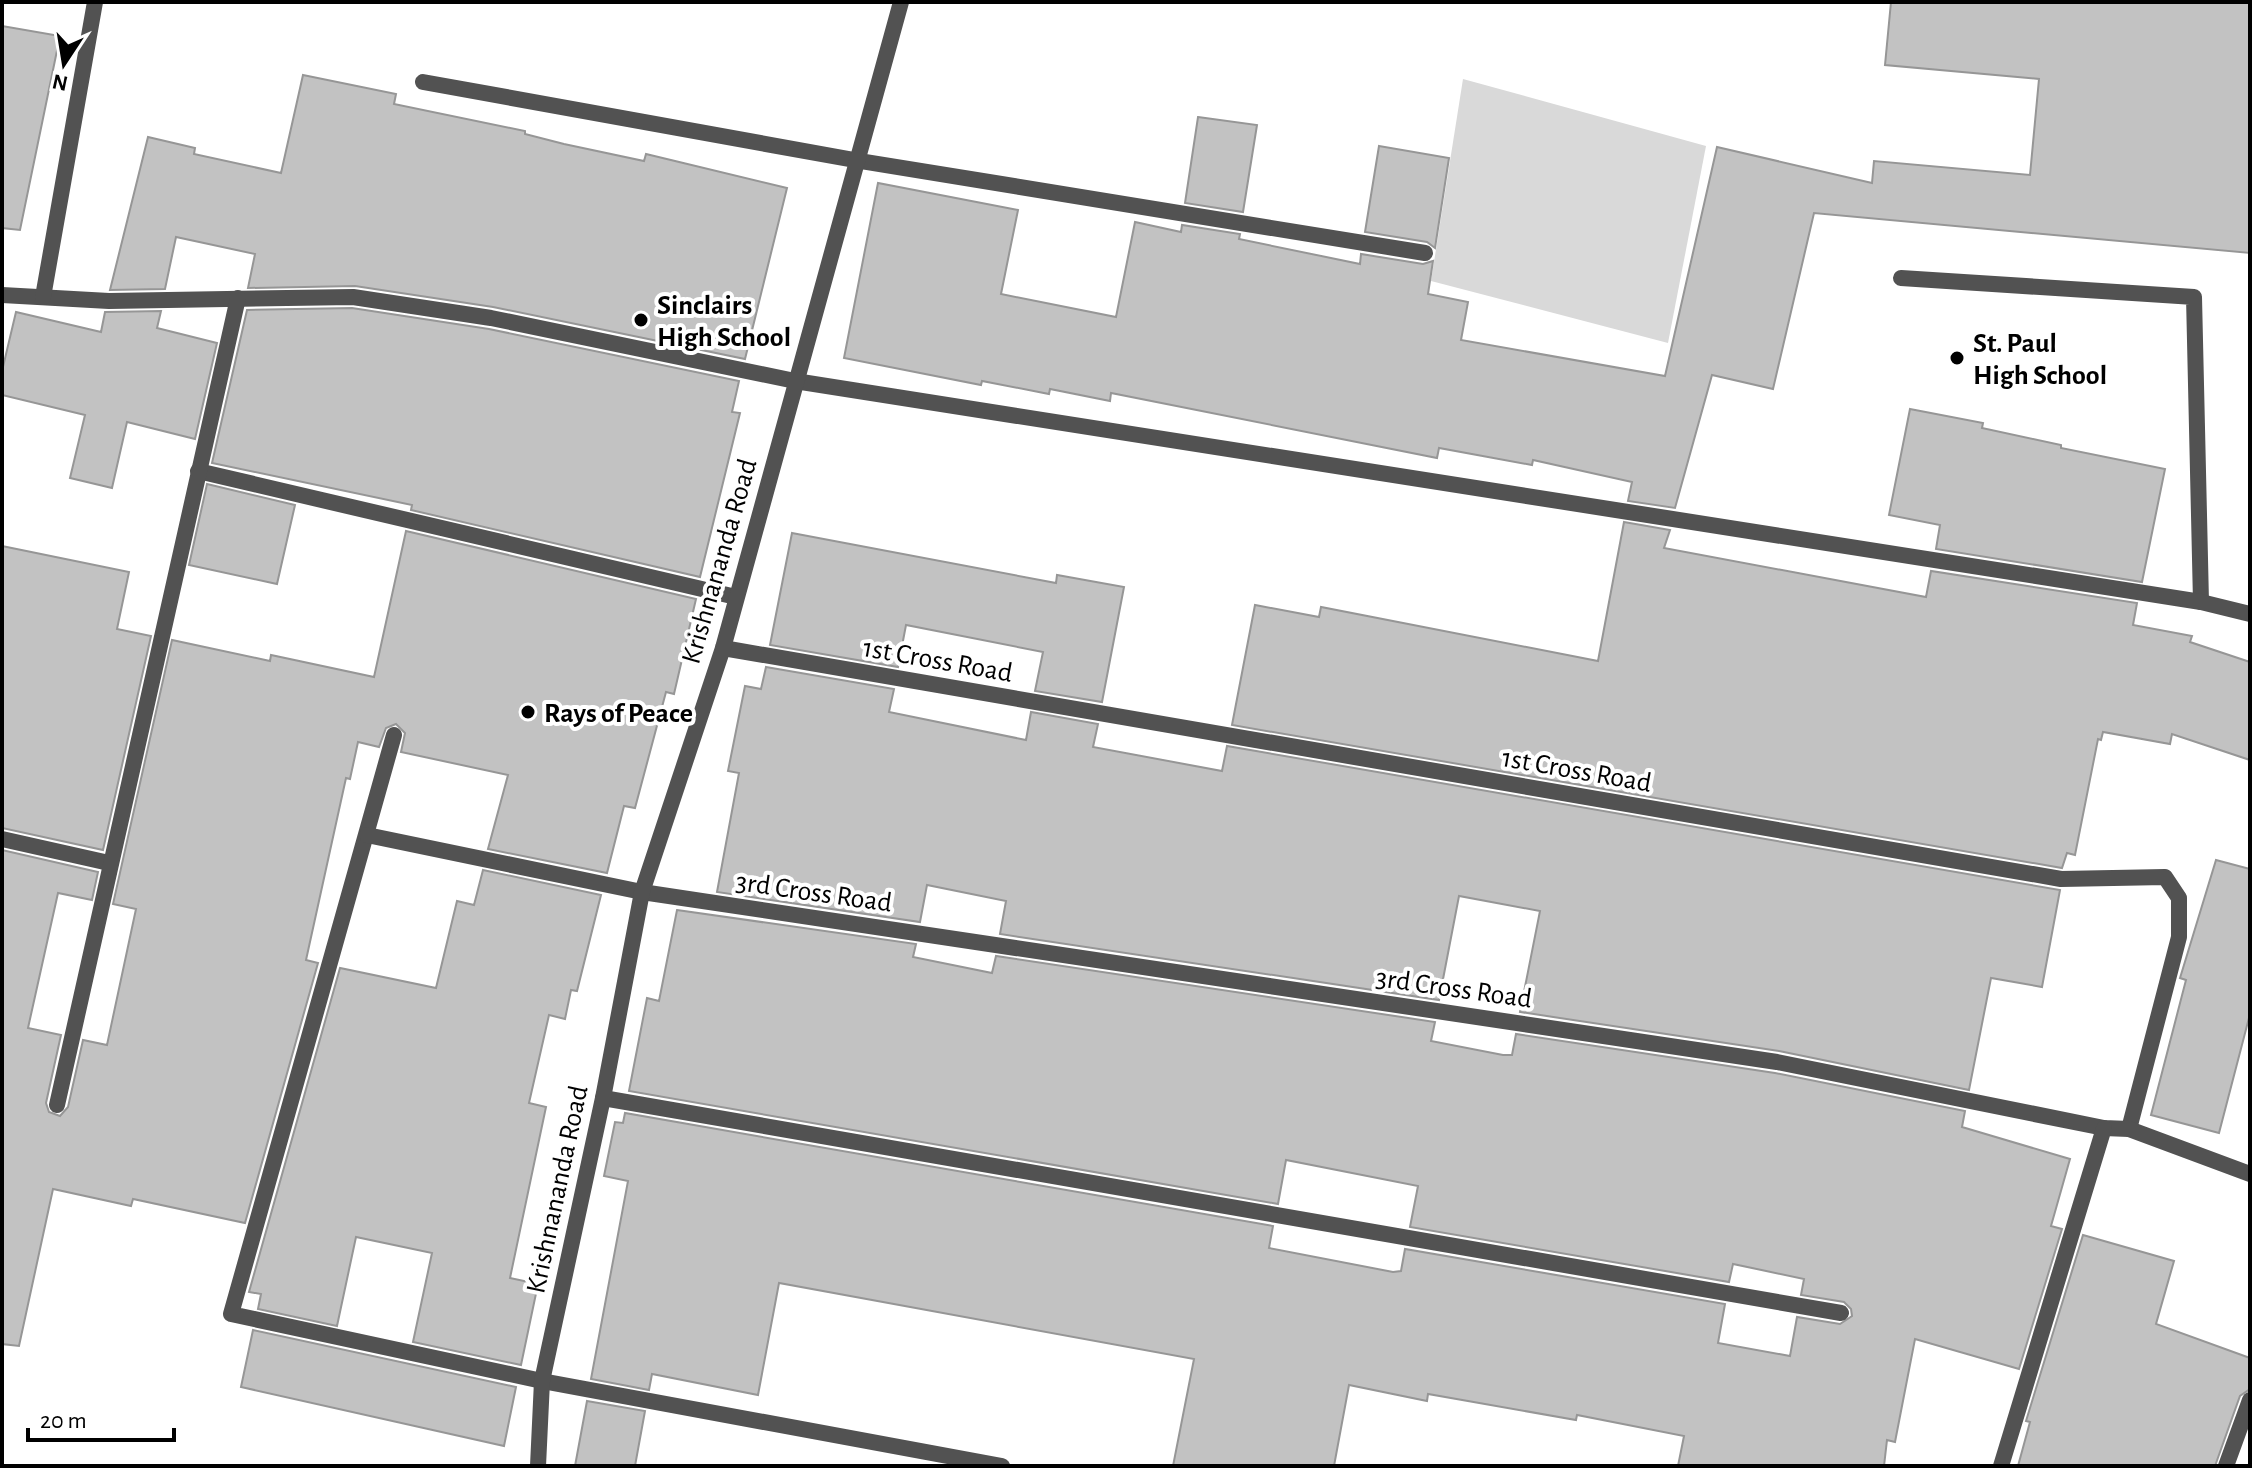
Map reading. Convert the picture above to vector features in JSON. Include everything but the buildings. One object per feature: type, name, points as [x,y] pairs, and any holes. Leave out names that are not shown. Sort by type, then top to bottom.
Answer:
[{"type":"street","points":[[43,297],[95,2]]},
{"type":"street","name":"Krishnananda Road","points":[[538,1466],[542,1381],[603,1098],[642,892],[723,648],[795,381],[860,161],[901,2]]},
{"type":"street","points":[[423,82],[860,161],[1425,253]]},
{"type":"street","points":[[1901,278],[2194,297],[2201,602]]},
{"type":"street","points":[[2,295],[109,301],[353,297],[491,318],[795,381],[2201,602],[2250,614]]},
{"type":"street","points":[[57,1105],[238,298]]},
{"type":"street","points":[[198,471],[736,597]]},
{"type":"street","name":"1st Cross Road","points":[[723,648],[2061,879],[2165,877],[2179,898],[2179,937],[2129,1129]]},
{"type":"street","points":[[394,735],[231,1314],[542,1381],[1002,1466]]},
{"type":"street","name":"3rd Cross Road","points":[[367,835],[642,892],[1777,1062],[2104,1128],[2129,1129],[2250,1174]]},
{"type":"street","points":[[2,839],[109,863]]},
{"type":"street","points":[[603,1098],[1841,1313]]},
{"type":"street","points":[[2001,1466],[2104,1128]]},
{"type":"street","points":[[2226,1466],[2250,1400]]},
{"type":"shaded area","points":[[1463,79],[1706,146],[1668,343],[1431,281]]},
{"type":"place","name":"Sinclairs High School","points":[[641,320]]},
{"type":"place","name":"St. Paul High School","points":[[1957,358]]},
{"type":"place","name":"Rays of Peace","points":[[528,712]]}]
